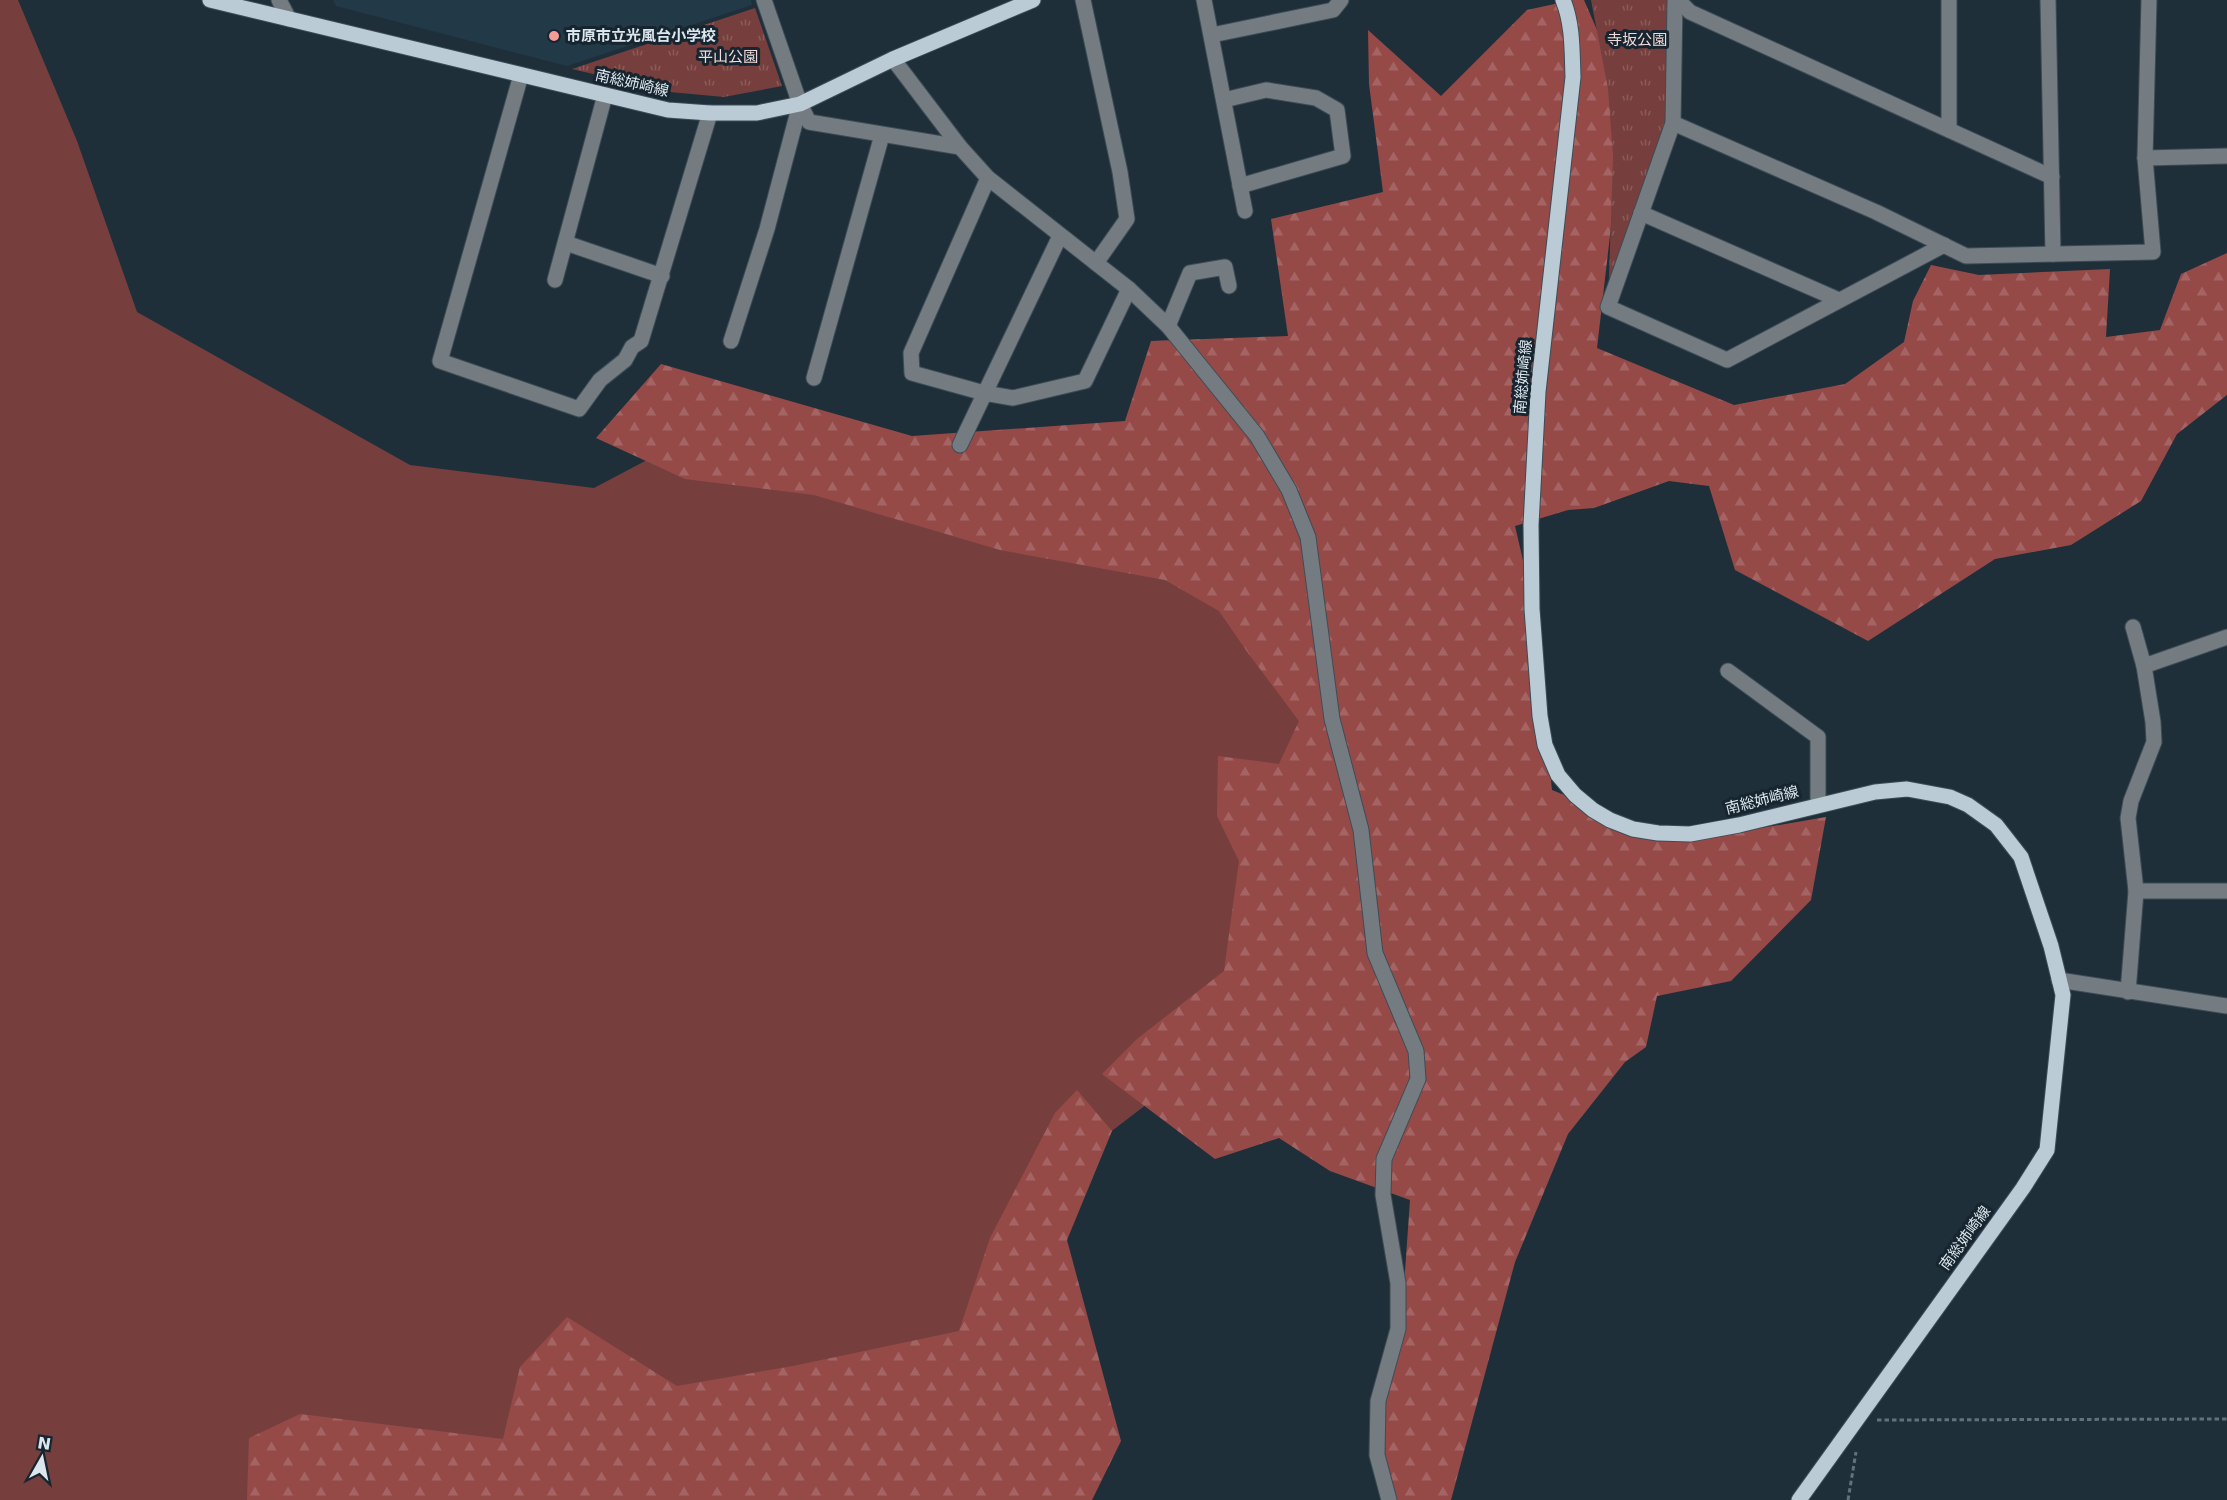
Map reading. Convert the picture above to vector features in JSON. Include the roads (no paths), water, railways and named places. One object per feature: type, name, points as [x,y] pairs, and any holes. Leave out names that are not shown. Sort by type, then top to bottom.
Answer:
[{"type":"main road","name":"南総姉崎線","points":[[210,0],[668,110],[710,113],[757,113],[800,104],[892,58],[1033,0]]},
{"type":"main road","name":"南総姉崎線","points":[[1563,0],[1569,21],[1573,77],[1538,392],[1531,525],[1532,609],[1540,716],[1545,745],[1557,775],[1575,795],[1610,820],[1658,833],[1690,834],[1739,825],[1875,792],[1906,789],[1950,797],[1968,805],[1996,825],[2021,857],[2037,900],[2063,994],[2047,1150],[2023,1188],[1799,1500]]},
{"type":"street","points":[[279,0],[289,19]]},
{"type":"street","points":[[1083,0],[1120,172],[1127,219],[1096,263]]},
{"type":"street","points":[[1204,0],[1245,211]]},
{"type":"street","points":[[1212,35],[1332,10],[1341,0]]},
{"type":"street","points":[[1677,0],[1673,123],[1608,307],[1727,360],[1944,245]]},
{"type":"street","points":[[1677,0],[1690,12],[2052,177]]},
{"type":"street","points":[[1949,0],[1949,130]]},
{"type":"street","points":[[2048,0],[2053,254]]},
{"type":"street","points":[[1673,123],[1876,212],[1966,256],[2153,252],[2145,158],[2149,0]]},
{"type":"street","points":[[767,1],[800,104],[809,122],[960,147]]},
{"type":"street","points":[[892,58],[960,147],[988,178],[1060,237],[1129,289],[1168,326],[1257,436],[1289,490],[1308,537],[1332,719],[1361,830],[1376,953],[1416,1051],[1418,1079],[1384,1159],[1383,1195],[1398,1282],[1398,1329],[1378,1401],[1377,1455],[1389,1500]]},
{"type":"street","points":[[521,75],[440,361],[579,409],[600,380],[625,360],[632,347],[641,341],[710,113]]},
{"type":"street","points":[[1224,100],[1266,90],[1316,98],[1337,110],[1343,156],[1240,186]]},
{"type":"street","points":[[555,280],[605,95]]},
{"type":"street","points":[[731,341],[767,229],[800,104]]},
{"type":"street","points":[[814,378],[882,135]]},
{"type":"street","points":[[2145,158],[2227,156]]},
{"type":"street","points":[[988,178],[911,353],[912,373],[984,393],[1013,398],[1085,381],[1129,289]]},
{"type":"street","points":[[1641,213],[1839,300]]},
{"type":"street","points":[[960,445],[1060,237]]},
{"type":"street","points":[[566,243],[662,276]]},
{"type":"street","points":[[1168,326],[1190,273],[1225,267],[1229,286]]},
{"type":"street","points":[[2128,992],[2136,891],[2128,818],[2131,801],[2154,742],[2154,722],[2144,666],[2133,627]]},
{"type":"street","points":[[2144,666],[2227,637]]},
{"type":"street","points":[[1728,671],[1818,737],[1818,805]]},
{"type":"street","points":[[2136,891],[2227,891]]},
{"type":"street","points":[[2060,980],[2227,1006]]},
{"type":"place","name":"市原市立光風台小学校","points":[[554,36]]},
{"type":"park label","name":"寺坂公園","points":[[1637,40]]},
{"type":"park label","name":"平山公園","points":[[728,57]]}]
